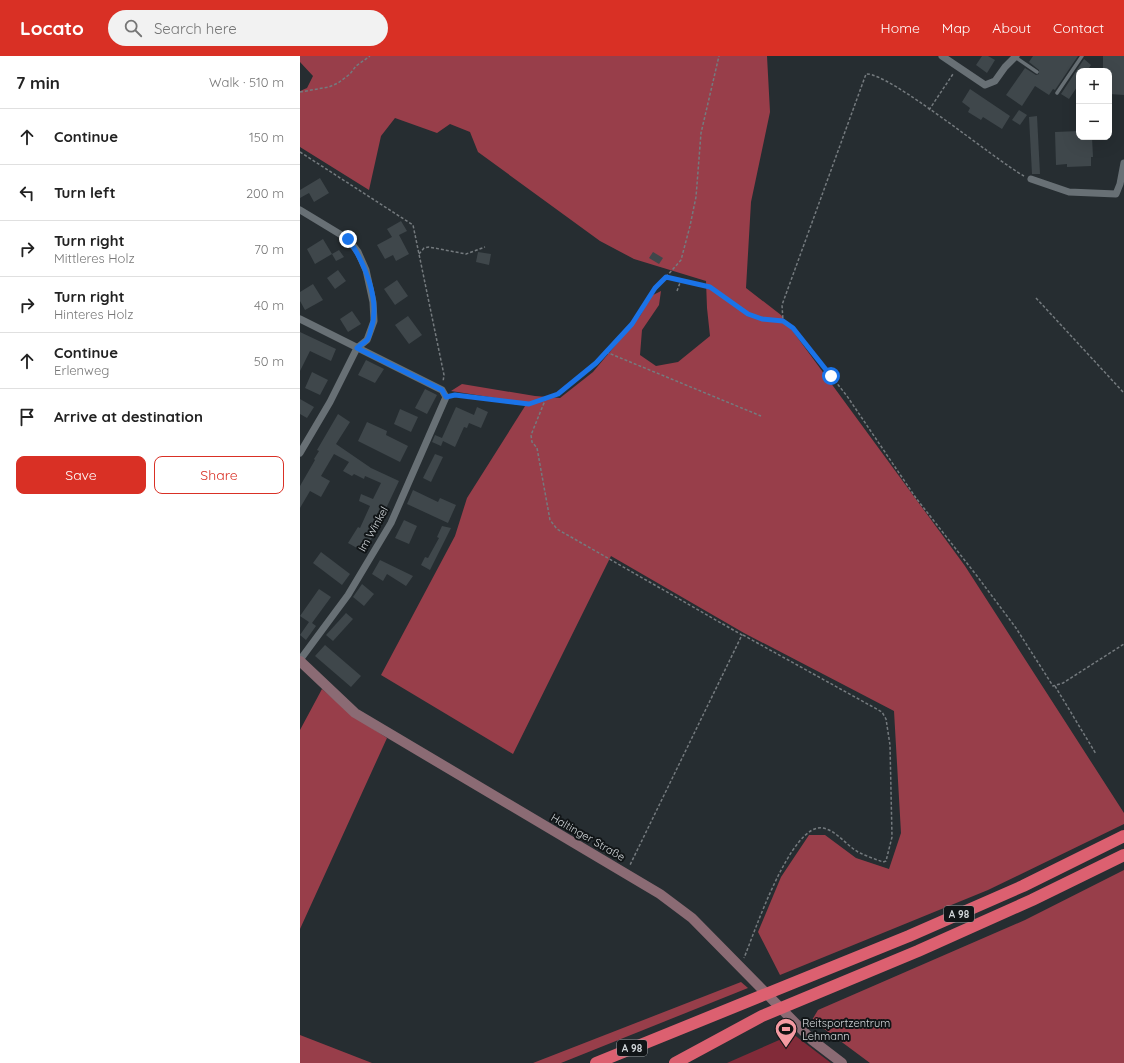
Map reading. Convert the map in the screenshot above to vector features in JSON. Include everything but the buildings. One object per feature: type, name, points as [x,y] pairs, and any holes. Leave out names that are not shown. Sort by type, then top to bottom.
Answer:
[{"type":"highway","name":"A 98","points":[[596,1063],[909,936],[1023,886],[1124,836]]},
{"type":"highway","name":"A 98","points":[[675,1063],[762,1016],[925,948],[1032,900],[1124,855]]},
{"type":"street","points":[[942,56],[985,85],[995,81],[1005,67],[1016,57]]},
{"type":"street","points":[[1031,179],[1069,192],[1116,194],[1120,184],[1124,163]]},
{"type":"street","points":[[300,210],[348,239],[358,252],[366,270],[373,302],[374,321],[368,340],[357,348],[330,402],[300,453]]},
{"type":"street","points":[[300,319],[442,390],[446,397]]},
{"type":"street","name":"Im Winkel","points":[[300,661],[348,595],[391,523],[446,397]]},
{"type":"street","name":"Haltinger Straße","points":[[300,661],[355,713],[660,894],[692,918],[740,965],[812,1040],[842,1063]]},
{"type":"lane","points":[[1057,94],[1082,56]]},
{"type":"lane","points":[[1016,57],[1037,72]]},
{"type":"path","points":[[300,92],[329,87],[338,83],[350,74],[356,66],[370,56]]},
{"type":"path","points":[[446,397],[455,395],[529,404],[558,394],[596,363],[632,324],[655,288],[681,260],[696,197],[701,133],[719,56]]},
{"type":"path","points":[[930,110],[958,67]]},
{"type":"path","points":[[783,321],[782,305],[866,74],[872,74],[894,86],[975,140],[1012,169],[1031,179]]},
{"type":"path","points":[[300,152],[413,225],[444,375],[442,390]]},
{"type":"path","points":[[419,254],[424,248],[430,246],[466,254],[485,247]]},
{"type":"path","points":[[666,277],[710,287],[748,314],[762,319],[783,321],[793,328],[847,396],[916,498],[1016,628],[1053,686],[1055,686],[1096,754]]},
{"type":"path","points":[[677,291],[681,280]]},
{"type":"path","points":[[1036,298],[1124,393]]},
{"type":"path","points":[[606,352],[761,416]]},
{"type":"path","points":[[546,398],[531,435],[532,442],[537,448],[550,520],[557,529],[882,712],[887,723],[890,745],[892,837],[886,861],[883,862],[857,852],[832,832],[824,828],[816,828],[808,833],[786,859],[740,965]]},
{"type":"path","points":[[626,874],[742,634]]},
{"type":"path","points":[[1055,686],[1063,683],[1124,644]]},
{"type":"shaded area","points":[[300,56],[767,56],[770,112],[751,202],[746,288],[781,315],[965,566],[1124,813],[1124,824],[988,890],[780,975],[758,932],[781,877],[809,835],[825,835],[856,858],[889,869],[901,833],[894,711],[744,633],[611,556],[513,754],[381,675],[455,536],[467,498],[527,403],[451,391],[462,384],[535,396],[560,398],[593,372],[640,316],[651,296],[661,291],[659,305],[642,330],[640,355],[656,366],[678,362],[710,336],[706,281],[634,259],[600,241],[478,152],[470,132],[450,124],[437,133],[395,118],[381,136],[369,190],[300,147],[300,91],[307,88],[313,76],[300,62]]},
{"type":"shaded area","points":[[322,689],[351,714],[387,738],[300,929],[300,730]]},
{"type":"shaded area","points":[[1124,870],[1124,1063],[870,1063],[812,1020],[818,1010],[1025,920]]},
{"type":"shaded area","points":[[741,982],[748,988],[561,1063],[533,1063]]},
{"type":"shaded area","name":"Reitsportzentrum Lehmann","points":[[793,1034],[831,1063],[727,1063]]},
{"type":"shaded area","points":[[300,1035],[372,1063],[300,1063]]},
{"type":"place","name":"Reitsportzentrum Lehmann","points":[[786,1048]]},
{"type":"route","points":[[348,239],[358,252],[366,270],[373,302],[374,321],[368,340],[357,348],[442,390],[446,397],[455,395],[529,404],[558,394],[596,363],[632,324],[655,288],[666,277],[710,287],[748,314],[762,319],[783,321],[793,328],[831,376]]}]
